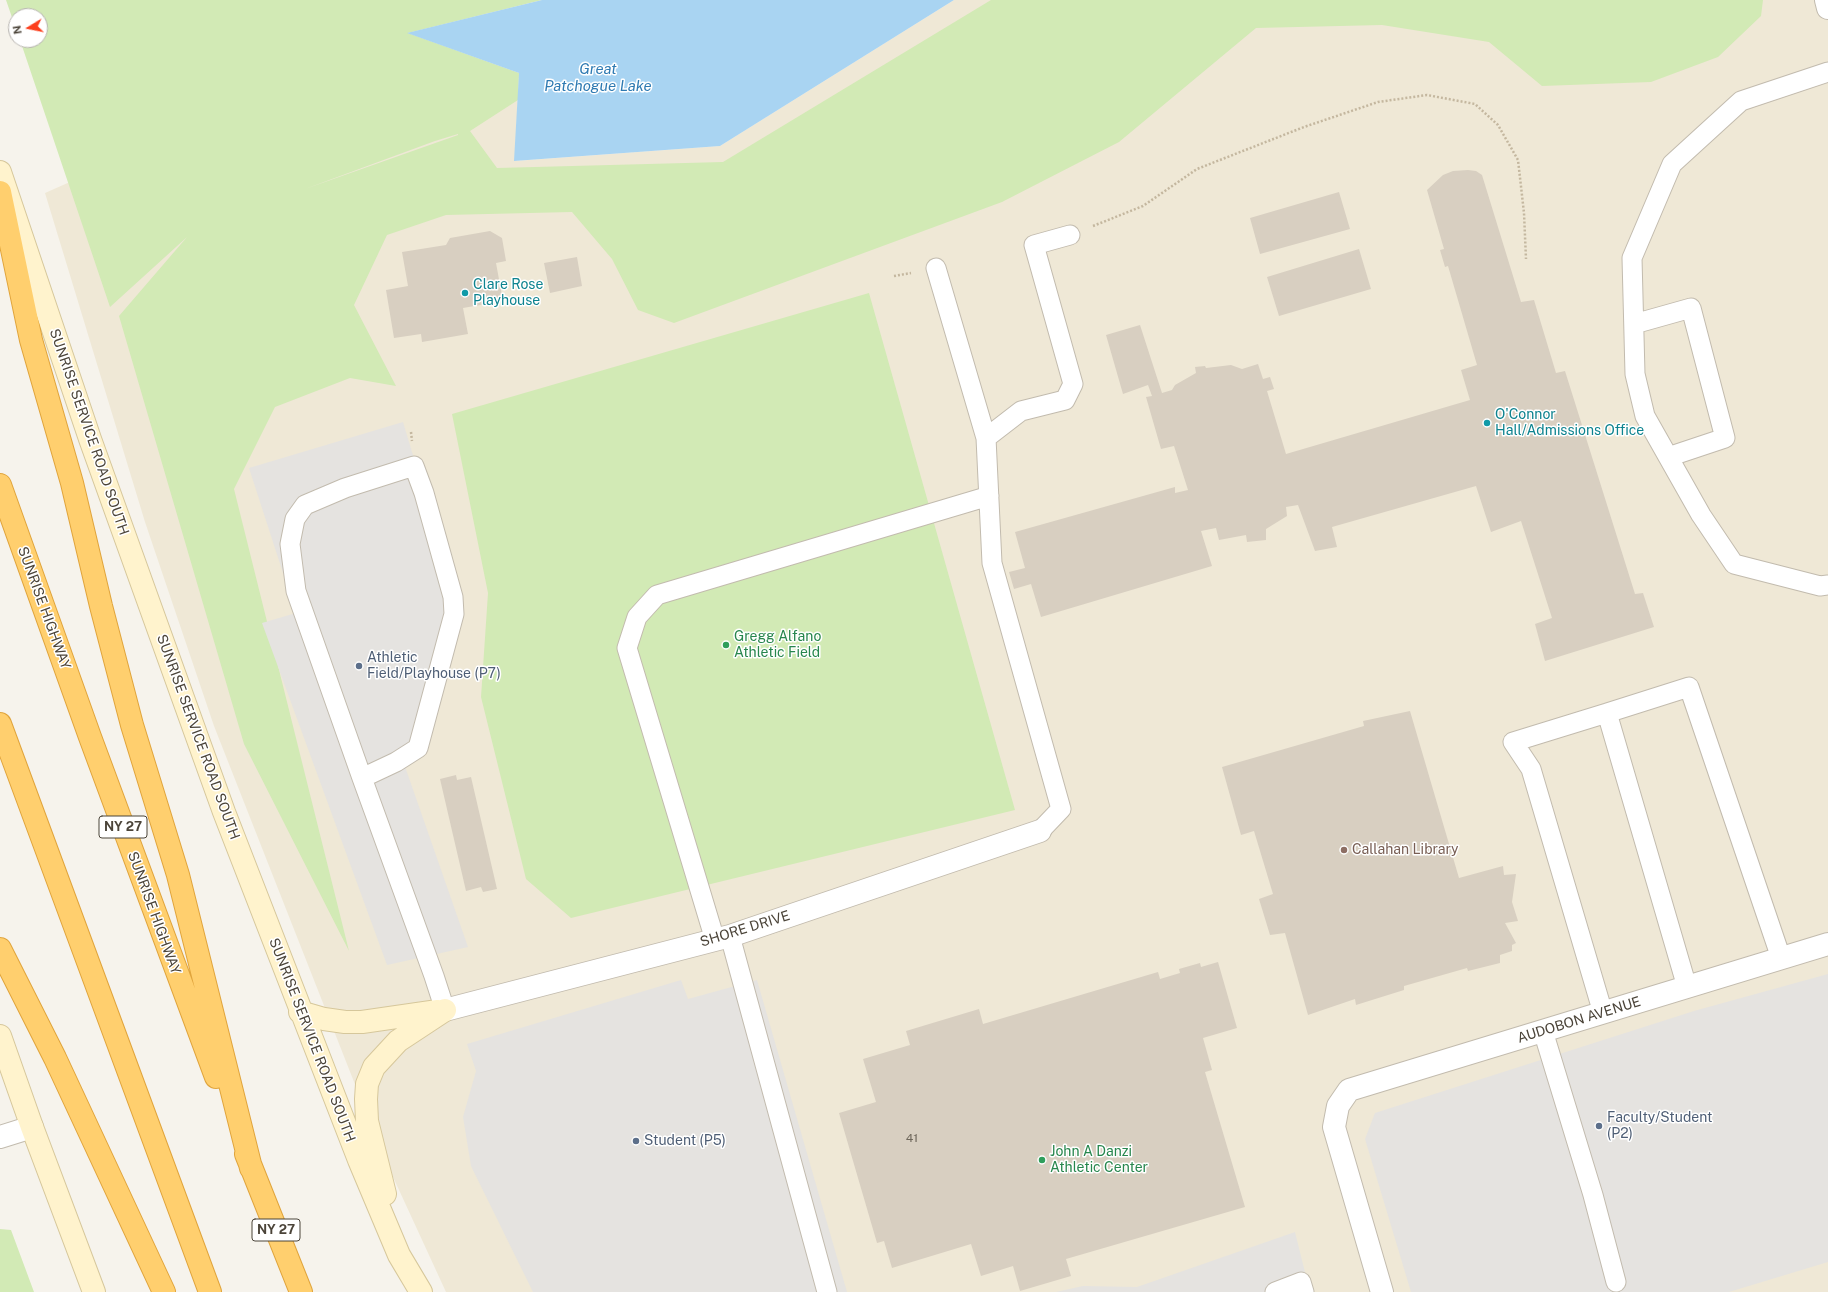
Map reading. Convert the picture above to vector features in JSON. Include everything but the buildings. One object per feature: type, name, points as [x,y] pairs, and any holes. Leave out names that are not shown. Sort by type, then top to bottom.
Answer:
[{"type":"highway","points":[[0,192],[31,340],[72,483],[101,606],[132,725],[178,875],[251,1168]]},
{"type":"highway","name":"SUNRISE HIGHWAY","points":[[0,485],[159,924],[251,1168],[301,1292]]},
{"type":"highway","points":[[0,724],[210,1292]]},
{"type":"highway","points":[[0,949],[55,1058],[164,1292]]},
{"type":"main road","name":"SUNRISE SERVICE ROAD SOUTH","points":[[0,172],[90,439],[224,812],[300,1012],[359,1160],[400,1255],[421,1292]]},
{"type":"main road","points":[[300,1012],[324,1019],[345,1022],[362,1022],[445,1010]]},
{"type":"main road","points":[[400,1255],[367,1121],[367,1084],[374,1067],[398,1041],[445,1010]]},
{"type":"main road","points":[[0,1036],[32,1127],[94,1292]]},
{"type":"street","points":[[1826,0],[1828,8]]},
{"type":"street","name":"SHORE DRIVE","points":[[445,1010],[722,938],[1040,831]]},
{"type":"street","name":"AUDOBON AVENUE","points":[[1382,1292],[1334,1127],[1338,1106],[1349,1090],[1828,944]]},
{"type":"street","points":[[0,1137],[32,1127]]},
{"type":"lane","points":[[1828,72],[1741,101],[1672,164],[1632,258],[1635,374],[1645,416],[1701,515],[1734,564],[1820,586],[1828,585]]},
{"type":"lane","points":[[986,438],[1021,411],[1065,400],[1073,384],[1034,245],[1070,235]]},
{"type":"lane","points":[[936,268],[986,438],[992,563],[1061,809],[1040,831]]},
{"type":"lane","points":[[1634,324],[1691,308],[1725,438],[1668,457]]},
{"type":"lane","points":[[362,778],[396,762],[418,748],[454,614],[453,597],[424,493],[414,466],[346,488],[305,505],[295,519],[290,544],[296,591],[362,778],[445,1010]]},
{"type":"lane","points":[[827,1292],[722,938],[627,648],[637,617],[657,595],[989,496]]},
{"type":"lane","points":[[1603,1013],[1531,769],[1513,742],[1689,687],[1781,958]]},
{"type":"lane","points":[[1607,713],[1687,988]]},
{"type":"lane","points":[[1543,1031],[1593,1195],[1616,1282]]},
{"type":"lane","points":[[1275,1292],[1301,1282],[1304,1292]]},
{"type":"path","points":[[1070,235],[1143,206],[1197,169],[1204,166],[1378,102],[1427,95],[1475,104],[1498,125],[1518,160],[1524,213],[1526,259]]},
{"type":"shaded area","points":[[954,0],[1826,0],[1828,8],[1828,1292],[446,1292],[382,1153],[214,726],[145,522],[45,193],[407,33],[519,73],[515,161],[720,146]]},
{"type":"shaded area","name":"Athletic Field/Playhouse (P7)","points":[[403,422],[454,592],[428,709],[402,758],[468,947],[387,965],[262,623],[296,613],[249,468]]},
{"type":"shaded area","name":"Faculty/Student (P2)","points":[[1828,974],[1828,1262],[1729,1292],[1411,1292],[1365,1139],[1375,1113],[1694,1011]]},
{"type":"shaded area","name":"Student (P5)","points":[[681,980],[688,999],[757,980],[847,1292],[533,1292],[471,1166],[463,1117],[476,1071],[467,1044]]},
{"type":"shaded area","points":[[1295,1232],[1310,1292],[1056,1292],[1083,1286],[1137,1287]]},
{"type":"green space","points":[[6,0],[542,0],[408,33],[519,73],[518,100],[470,131],[497,168],[723,162],[991,0],[1763,0],[1761,16],[1718,57],[1651,82],[1542,86],[1489,42],[1382,25],[1256,28],[1119,142],[1002,202],[674,323],[638,310],[612,259],[572,212],[446,215],[387,235],[354,305],[396,386],[350,378],[275,407],[234,489],[349,951],[244,744],[119,316],[187,237],[110,307],[23,48],[48,48],[48,8],[9,8]],"holes":[[[458,134],[458,135],[305,189],[435,141]]]},
{"type":"green space","name":"Gregg Alfano Athletic Field","points":[[869,293],[1015,810],[571,918],[526,879],[481,697],[488,593],[452,414]]},
{"type":"green space","points":[[0,1229],[11,1230],[34,1292],[0,1292]]},
{"type":"water","name":"Great Patchogue Lake","points":[[542,0],[954,0],[720,146],[514,161],[519,73],[407,33]]},
{"type":"place","name":"Clare Rose Playhouse","points":[[465,293]]},
{"type":"place","name":"O'Connor Hall/Admissions Office","points":[[1487,423]]},
{"type":"place","name":"Gregg Alfano Athletic Field","points":[[726,645]]},
{"type":"place","name":"Athletic Field/Playhouse (P7)","points":[[359,666]]},
{"type":"place","name":"Callahan Library","points":[[1344,850]]},
{"type":"place","name":"Faculty/Student (P2)","points":[[1599,1126]]},
{"type":"place","name":"Student (P5)","points":[[636,1141]]},
{"type":"place","name":"John A Danzi Athletic Center","points":[[1042,1160]]}]
